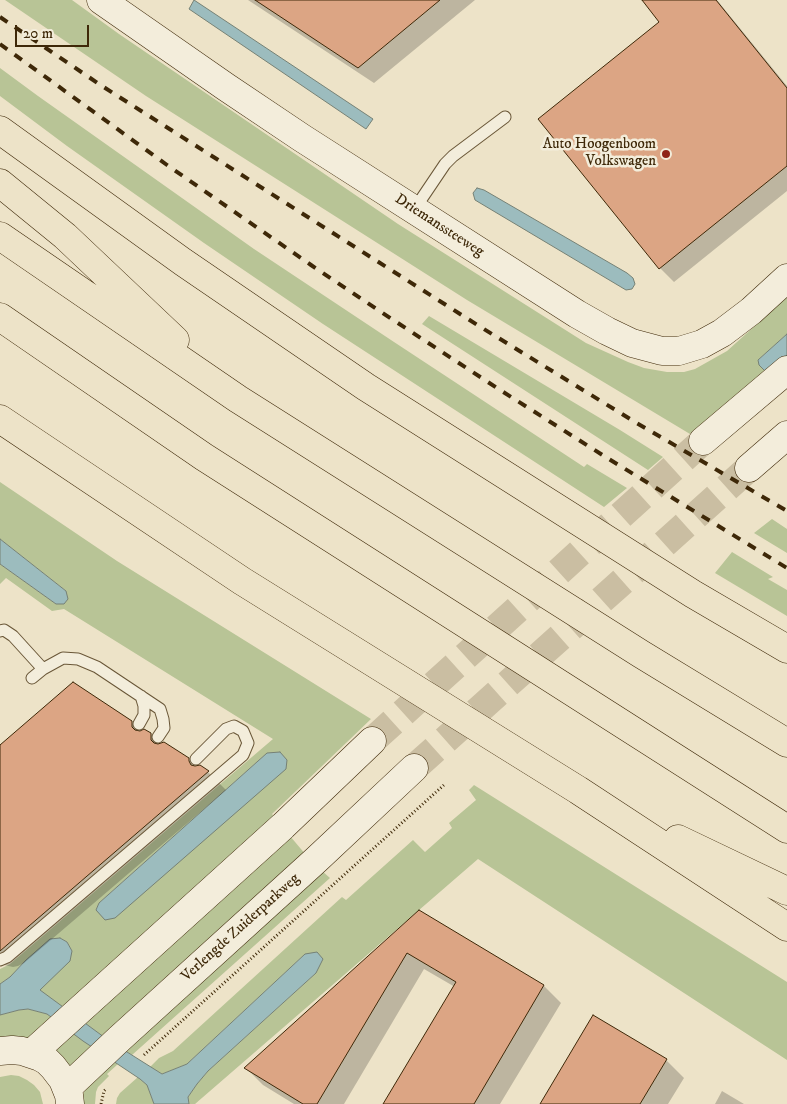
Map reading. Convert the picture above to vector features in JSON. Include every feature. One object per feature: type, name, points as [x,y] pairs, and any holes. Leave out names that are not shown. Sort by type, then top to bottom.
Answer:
[{"type":"highway","points":[[0,130],[183,262],[366,387],[693,594],[787,648]]},
{"type":"highway","points":[[0,183],[65,236],[238,399]]},
{"type":"highway","points":[[0,236],[238,399],[633,649],[787,743]]},
{"type":"highway","points":[[0,317],[204,457],[787,829]]},
{"type":"highway","points":[[0,419],[242,581],[578,790],[787,927]]},
{"type":"highway","points":[[578,790],[787,891]]},
{"type":"main road","name":"Driemanssteeweg","points":[[101,0],[302,138],[606,332],[632,343],[662,351],[679,351],[702,344],[722,333],[751,311],[787,278]]},
{"type":"main road","points":[[703,441],[787,370]]},
{"type":"main road","points":[[749,468],[787,435]]},
{"type":"main road","points":[[0,1052],[22,1051],[42,1045],[372,742]]},
{"type":"main road","name":"Verlengde Zuiderparkweg","points":[[68,1096],[91,1065],[414,768]]},
{"type":"main road","points":[[42,1045],[40,1057],[53,1067],[63,1080],[68,1096]]},
{"type":"lane","points":[[414,210],[445,164],[505,117]]},
{"type":"lane","points":[[0,632],[4,630],[13,636],[43,669]]},
{"type":"lane","points":[[32,678],[43,669],[63,658],[78,659],[97,667],[160,709],[164,719],[164,728],[158,737]]},
{"type":"lane","points":[[139,724],[144,715],[141,696]]},
{"type":"lane","points":[[0,960],[243,755],[248,743],[243,731],[234,726],[226,729],[196,759]]},
{"type":"path","name":"Verlengde Zuiderparkweg","points":[[144,1055],[444,784]]},
{"type":"path","points":[[101,1104],[104,1091],[110,1085]]},
{"type":"green space","points":[[5,0],[72,0],[398,224],[586,343],[628,362],[644,368],[667,372],[684,372],[695,369],[727,351],[787,297],[787,334],[758,360],[767,373],[690,434],[467,300],[146,96]]},
{"type":"green space","points":[[0,68],[254,249],[584,467],[587,464],[627,488],[604,507],[323,324],[204,243],[0,96]]},
{"type":"green space","points":[[429,316],[663,457],[648,470],[422,324]]},
{"type":"green space","points":[[0,482],[117,561],[371,719],[272,814],[278,821],[68,1011],[38,989],[72,951],[67,942],[60,938],[26,960],[10,977],[0,984],[0,969],[10,964],[273,739],[64,609],[52,611],[6,578],[0,584],[0,564],[56,604],[66,591],[0,539]],"holes":[[[267,753],[96,910],[99,903]]]},
{"type":"green space","points":[[772,519],[787,529],[787,553],[754,533]]},
{"type":"green space","points":[[732,552],[773,577],[768,579],[787,590],[787,616],[715,573]]},
{"type":"green space","points":[[474,785],[787,982],[787,1060],[478,859],[195,1104],[189,1104],[188,1097],[208,1071],[316,973],[305,954],[187,1064],[162,1074],[150,1067],[159,1058],[173,1051],[342,897],[346,900],[413,840],[425,852],[452,828],[449,823],[476,800],[469,790]]},
{"type":"green space","points":[[290,836],[306,855],[108,1040],[81,1021]]},
{"type":"green space","points":[[322,871],[330,878],[132,1055],[125,1051]]},
{"type":"green space","points":[[28,1009],[47,1014],[55,1020],[37,1038],[0,1042],[0,1015]]},
{"type":"green space","points":[[73,1033],[94,1048],[74,1070],[51,1049]]},
{"type":"green space","points":[[114,1061],[118,1064],[107,1074],[109,1076],[98,1087],[95,1104],[81,1104],[84,1092],[91,1081]]},
{"type":"green space","points":[[19,1076],[34,1085],[40,1092],[43,1104],[0,1104],[0,1077]]},
{"type":"green space","points":[[138,1077],[147,1085],[154,1104],[116,1104],[120,1093]]},
{"type":"water","points":[[194,0],[373,119],[366,129],[189,9]]},
{"type":"water","points":[[477,188],[484,190],[627,273],[633,278],[635,284],[632,289],[626,290],[475,200],[473,193]]},
{"type":"water","points":[[787,334],[787,356],[767,373],[759,365],[758,360]]},
{"type":"water","points":[[0,539],[66,591],[68,599],[64,604],[56,604],[0,564]]},
{"type":"water","points":[[280,752],[287,760],[286,769],[115,918],[105,920],[96,910],[99,903],[267,753]]},
{"type":"water","points":[[60,938],[67,942],[72,951],[70,961],[40,990],[108,1040],[162,1074],[187,1064],[305,954],[317,952],[323,959],[316,973],[208,1071],[188,1097],[189,1104],[154,1104],[147,1085],[140,1079],[83,1041],[47,1014],[28,1009],[0,1015],[0,984],[50,939]]},
{"type":"building","points":[[255,0],[440,0],[358,68]]},
{"type":"building","points":[[642,0],[716,0],[787,88],[787,166],[659,269],[538,119],[659,22]]},
{"type":"building","points":[[73,682],[132,721],[132,727],[135,730],[140,731],[144,729],[151,733],[151,740],[154,743],[164,742],[189,758],[191,765],[200,765],[209,771],[0,951],[0,745]]},
{"type":"building","points":[[419,910],[544,985],[474,1104],[383,1104],[456,982],[407,953],[317,1104],[303,1104],[244,1068]]},
{"type":"building","points":[[593,1015],[667,1059],[640,1104],[540,1104]]},
{"type":"tunnel","points":[[372,741],[703,441]]},
{"type":"tunnel","points":[[414,768],[749,468]]},
{"type":"railway","points":[[0,17],[102,86],[479,326],[635,422],[787,511]]},
{"type":"railway","points":[[0,44],[167,165],[378,310],[604,456],[787,568]]},
{"type":"place","name":"Auto Hoogenboom Volkswagen","points":[[666,154]]}]
